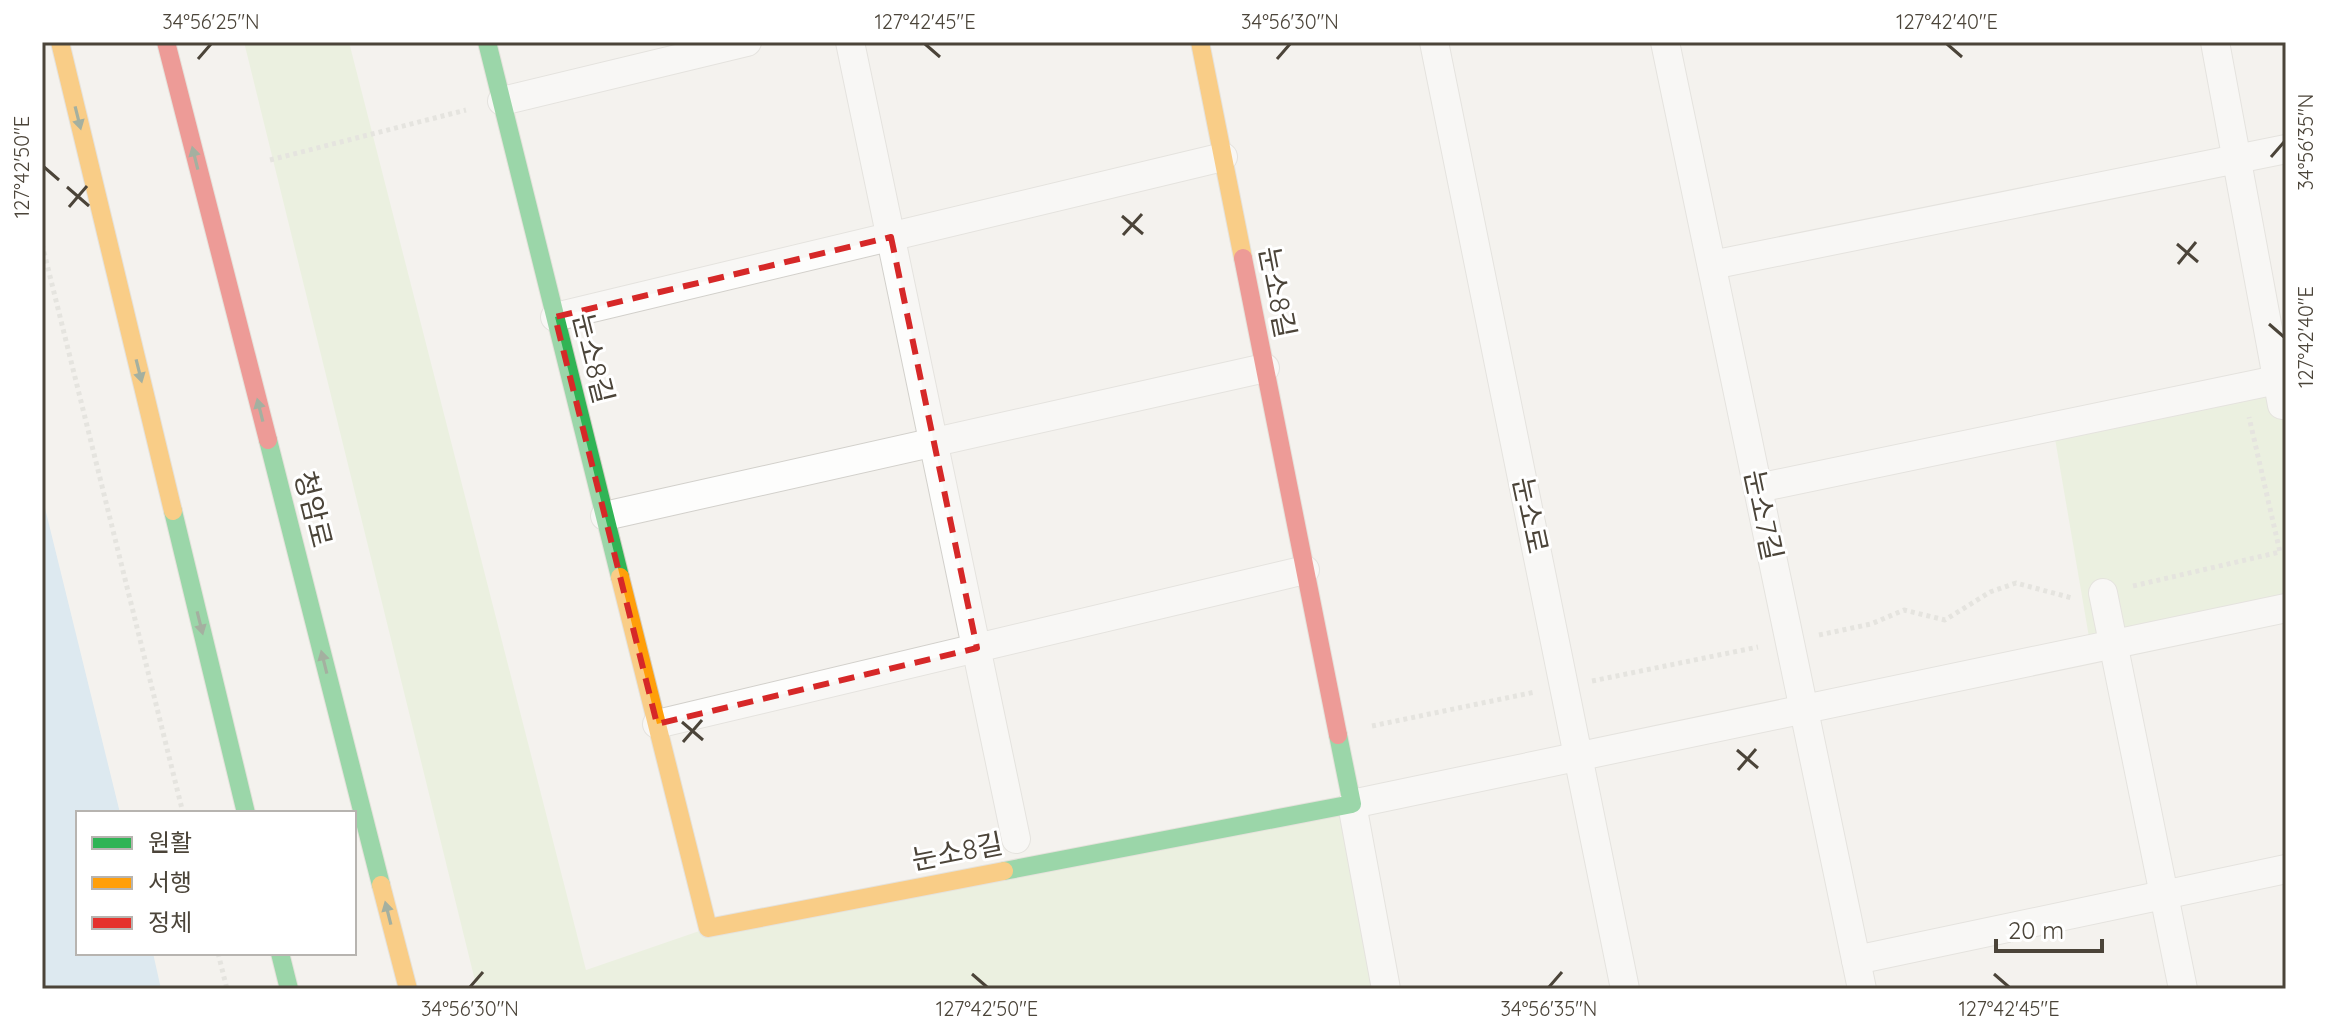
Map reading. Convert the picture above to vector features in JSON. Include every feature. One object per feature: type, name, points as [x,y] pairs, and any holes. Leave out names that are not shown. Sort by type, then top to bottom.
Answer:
[{"type":"street","points":[[60,42],[246,811]]},
{"type":"street","name":"청암로","points":[[166,42],[408,989]]},
{"type":"street","name":"눈소8길","points":[[487,42],[708,928],[1352,804],[1200,42]]},
{"type":"street","points":[[502,101],[747,42]]},
{"type":"street","points":[[850,42],[1016,839]]},
{"type":"street","name":"눈소로","points":[[1434,42],[1625,989]]},
{"type":"street","points":[[1758,488],[2282,388],[2215,42]]},
{"type":"street","name":"눈소7길","points":[[1669,43],[1862,989]]},
{"type":"street","points":[[1712,265],[2286,149]]},
{"type":"street","points":[[555,317],[1223,157]]},
{"type":"street","points":[[605,516],[1265,368]]},
{"type":"street","points":[[657,724],[1305,570]]},
{"type":"street","points":[[2103,593],[2183,989]]},
{"type":"street","points":[[1386,989],[1352,804],[2286,608]]},
{"type":"street","points":[[1856,960],[2286,869]]},
{"type":"street","points":[[280,955],[289,989]]},
{"type":"path","points":[[270,160],[502,101]]},
{"type":"path","points":[[42,244],[183,811]]},
{"type":"path","points":[[1365,727],[1871,624],[1904,610],[1945,620],[1990,592],[2016,583],[2077,599],[2283,552],[2247,411],[2282,388]]},
{"type":"path","points":[[218,955],[227,989]]},
{"type":"highlighted area","points":[[891,237],[977,648],[657,724],[555,317]]},
{"type":"green space","points":[[244,42],[349,42],[586,970],[708,928],[1352,804],[1386,989],[477,989]]},
{"type":"green space","points":[[2286,378],[2286,608],[2091,649],[2053,427]]},
{"type":"water","points":[[42,496],[120,811],[76,811],[76,955],[153,955],[161,989],[42,989]]},
{"type":"traffic: fast","points":[[487,42],[620,577]]},
{"type":"traffic: fast","points":[[268,440],[381,885]]},
{"type":"traffic: fast","points":[[173,511],[246,811]]},
{"type":"traffic: fast","points":[[1004,871],[1352,804],[1338,735]]},
{"type":"traffic: fast","points":[[280,955],[289,989]]},
{"type":"traffic: slow","points":[[60,42],[173,511]]},
{"type":"traffic: slow","points":[[1200,42],[1243,258]]},
{"type":"traffic: slow","points":[[620,577],[708,928],[1004,871]]},
{"type":"traffic: slow","points":[[381,885],[408,989]]},
{"type":"traffic: jam","points":[[166,42],[268,440]]},
{"type":"traffic: jam","points":[[1243,258],[1338,735]]}]
